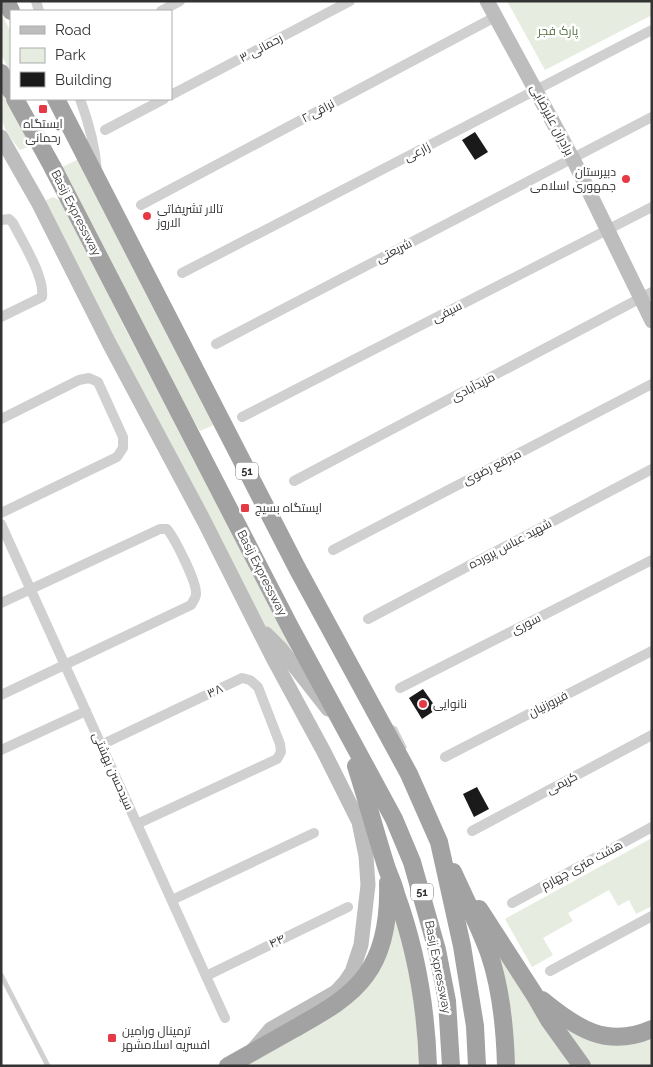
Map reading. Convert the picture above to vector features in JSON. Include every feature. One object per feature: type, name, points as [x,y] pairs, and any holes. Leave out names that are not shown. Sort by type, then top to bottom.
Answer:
[{"type":"highway","points":[[1,73],[10,90]]},
{"type":"highway","name":"Basij Expressway","points":[[16,100],[52,166],[291,629],[394,820],[412,862],[437,950],[447,1001],[451,1066]]},
{"type":"highway","name":"Basij Expressway","points":[[57,100],[297,568],[409,774],[437,830],[462,946],[475,1026],[477,1066]]},
{"type":"highway","points":[[347,733],[387,870],[397,894],[420,984],[427,1028],[428,1066]]},
{"type":"highway","points":[[437,830],[485,944],[496,978],[501,1008],[506,1066]]},
{"type":"highway","points":[[228,1066],[338,1001],[353,990],[366,976],[385,932],[387,919],[387,870]]},
{"type":"highway","points":[[460,888],[483,915],[549,1020],[582,1066]]},
{"type":"highway","points":[[534,994],[575,1025],[596,1034],[619,1037],[652,1029]]},
{"type":"main road","name":"برادران علیرضایی","points":[[487,1],[573,159],[608,230],[646,296],[652,321]]},
{"type":"main road","points":[[1,137],[38,202],[109,343],[359,822],[366,856],[368,885],[361,945],[357,961],[346,981],[336,992],[271,1029],[250,1053]]},
{"type":"main road","points":[[256,624],[281,649],[347,733]]},
{"type":"street","points":[[164,10],[180,1]]},
{"type":"street","name":"رحمانی ۳","points":[[172,94],[350,1]]},
{"type":"street","name":"نراقی ۲","points":[[140,205],[495,17]]},
{"type":"street","name":"زارعی","points":[[182,273],[652,30]]},
{"type":"street","points":[[80,100],[91,127],[96,153],[98,180]]},
{"type":"street","points":[[105,130],[162,100]]},
{"type":"street","name":"شریعتی","points":[[216,344],[652,118]]},
{"type":"street","name":"سیفی","points":[[242,416],[652,207]]},
{"type":"street","points":[[1,220],[9,219],[13,223],[34,265],[43,289],[42,297],[1,317]]},
{"type":"street","name":"مزیدآبادی","points":[[294,481],[646,296]]},
{"type":"street","points":[[1,419],[79,380],[89,378],[98,382],[124,437],[123,448],[117,457],[1,513]]},
{"type":"street","name":"مبرقع رضوی","points":[[333,550],[652,384]]},
{"type":"street","name":"شهید عباس پرورده","points":[[368,619],[652,469]]},
{"type":"street","name":"سیدحسن بهشتی","points":[[1,524],[225,1018]]},
{"type":"street","points":[[1,603],[160,529],[166,529],[173,537],[195,586],[196,597],[191,605],[1,695]]},
{"type":"street","name":"سوری","points":[[400,688],[652,560]]},
{"type":"street","name":"فیروزنیان","points":[[445,757],[652,651]]},
{"type":"street","name":"۳۸","points":[[101,745],[242,678],[250,680],[258,687],[280,744],[281,752],[278,759],[137,824]]},
{"type":"street","points":[[1,750],[86,710]]},
{"type":"street","name":"کریمی","points":[[472,832],[652,735]]},
{"type":"street","name":"هشت متری چهارم","points":[[512,903],[652,827]]},
{"type":"street","points":[[172,900],[314,833]]},
{"type":"street","name":"۴۴","points":[[206,976],[348,907]]},
{"type":"street","points":[[550,971],[652,916]]},
{"type":"lane","points":[[381,723],[396,730],[408,756]]},
{"type":"lane","points":[[1,974],[48,1066]]},
{"type":"green space","name":"پارک فجر","points":[[507,1],[652,1],[652,15],[545,70]]},
{"type":"green space","points":[[1,13],[10,30],[10,70],[1,54]]},
{"type":"green space","points":[[1,90],[31,146],[20,150],[5,128],[1,109]]},
{"type":"green space","points":[[79,159],[216,424],[200,431],[162,367],[62,167]]},
{"type":"green space","points":[[53,197],[62,202],[68,213],[128,334],[201,471],[306,677],[258,618],[43,202]]},
{"type":"green space","points":[[652,838],[652,906],[636,914],[629,900],[618,906],[609,890],[568,913],[573,921],[543,938],[553,955],[532,967],[505,919]]},
{"type":"green space","points":[[392,893],[410,962],[424,1066],[238,1066],[356,993]]},
{"type":"green space","points":[[498,947],[576,1066],[510,1066]]},
{"type":"green space","points":[[555,1018],[652,1036],[652,1066],[587,1066]]},
{"type":"building","points":[[475,132],[488,152],[475,160],[462,140]]},
{"type":"building","name":"نانوایی","points":[[423,689],[437,709],[422,719],[409,698]]},
{"type":"building","points":[[477,787],[489,809],[474,817],[463,794]]},
{"type":"place","name":"ایستگاه رحمانی","points":[[43,109]]},
{"type":"place","name":"دبیرستان جمهوری اسلامی","points":[[626,179]]},
{"type":"place","name":"تالار تشریفاتی الاروز","points":[[147,216]]},
{"type":"place","name":"ایستگاه بسیج","points":[[245,508]]},
{"type":"place","name":"نانوایی","points":[[423,704]]},
{"type":"place","name":"ترمینال ورامین افسریه اسلامشهر","points":[[112,1038]]}]
